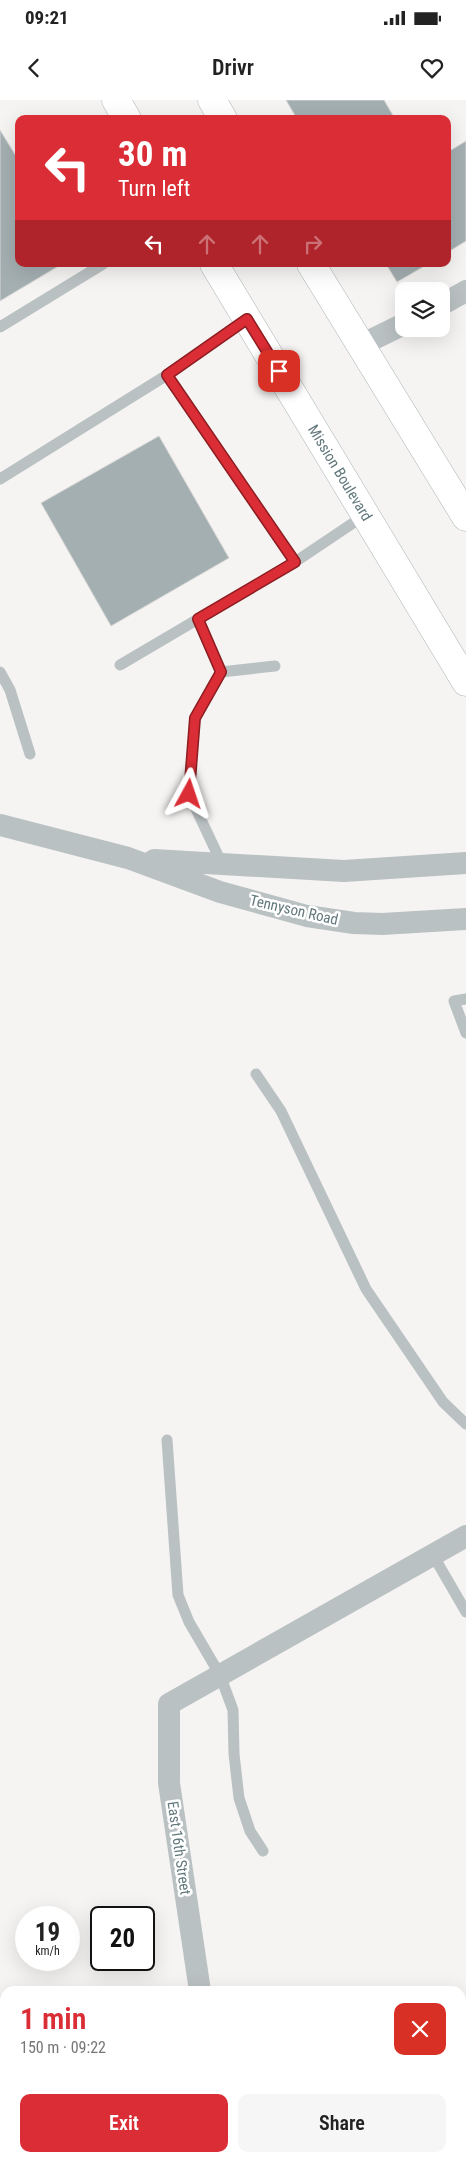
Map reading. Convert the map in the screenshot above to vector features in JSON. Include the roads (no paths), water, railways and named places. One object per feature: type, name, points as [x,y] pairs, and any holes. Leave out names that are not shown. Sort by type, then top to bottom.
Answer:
[{"type":"main road","points":[[116,100],[125,115]]},
{"type":"main road","points":[[212,100],[221,115]]},
{"type":"main road","name":"Mission Boulevard","points":[[216,267],[466,682]]},
{"type":"main road","points":[[313,267],[466,517]]},
{"type":"street","points":[[450,300],[466,291]]},
{"type":"street","points":[[361,345],[395,328]]},
{"type":"street","name":"Tennyson Road","points":[[0,825],[128,858],[220,892],[307,916],[354,923],[382,924],[466,920]]},
{"type":"street","name":"Tennyson Road","points":[[128,858],[344,870],[466,863]]},
{"type":"street","points":[[220,1675],[466,1536]]},
{"type":"street","name":"East 16th Street","points":[[199,1986],[169,1783],[169,1704],[220,1675]]},
{"type":"lane","points":[[0,327],[98,267]]},
{"type":"lane","points":[[0,479],[167,375],[247,319]]},
{"type":"lane","points":[[167,375],[295,562]]},
{"type":"lane","points":[[120,665],[295,562],[366,515]]},
{"type":"lane","points":[[198,619],[221,672]]},
{"type":"lane","points":[[221,672],[275,666]]},
{"type":"lane","points":[[0,672],[10,690],[30,754]]},
{"type":"lane","points":[[221,672],[195,718],[189,794],[222,864]]},
{"type":"lane","points":[[466,999],[454,1001],[466,1033]]},
{"type":"lane","points":[[256,1074],[281,1111],[366,1289],[443,1402],[466,1424]]},
{"type":"lane","points":[[167,1440],[178,1595],[188,1622],[220,1675],[233,1710],[238,1798],[250,1831],[263,1851]]},
{"type":"lane","points":[[433,1555],[466,1612]]}]
